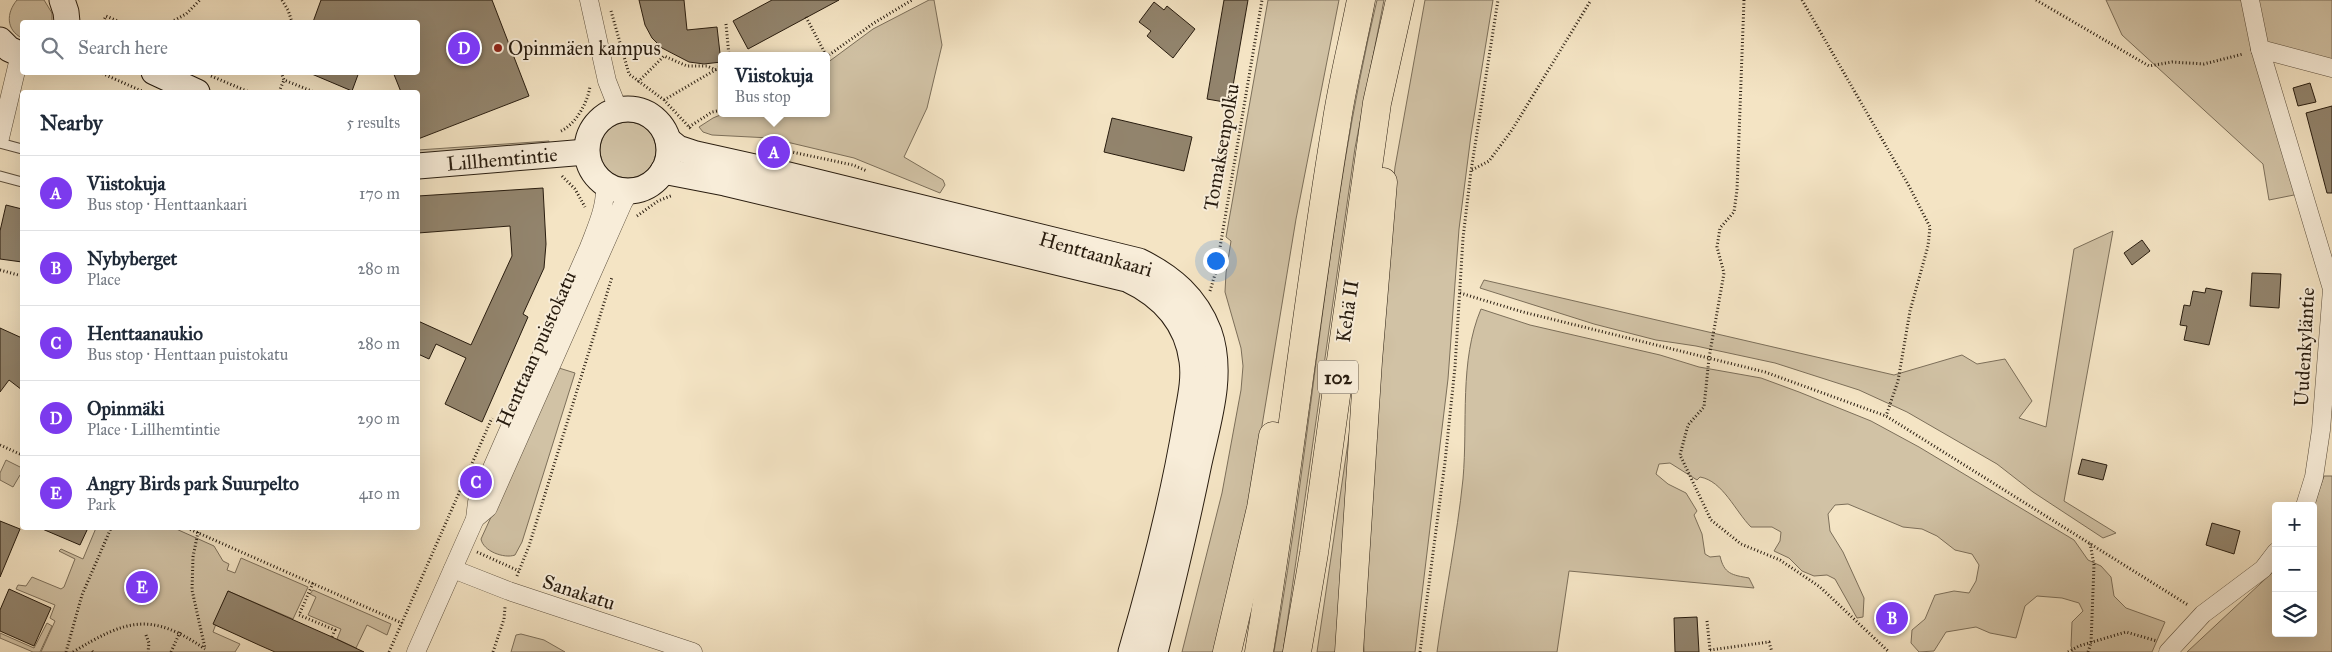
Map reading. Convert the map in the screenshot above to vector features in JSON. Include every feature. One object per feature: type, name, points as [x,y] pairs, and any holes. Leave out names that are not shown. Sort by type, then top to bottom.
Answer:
[{"type":"highway","name":"Kehä II","points":[[1259,652],[1275,558],[1336,123],[1361,0]]},
{"type":"highway","name":"Kehä II","points":[[1297,652],[1314,553],[1377,103],[1400,0]]},
{"type":"highway","points":[[1349,652],[1368,361],[1384,166],[1377,103]]},
{"type":"highway","points":[[1227,652],[1261,508],[1279,404],[1300,371]]},
{"type":"main road","points":[[0,40],[9,49],[20,54]]},
{"type":"main road","points":[[160,75],[193,90]]},
{"type":"main road","points":[[630,108],[650,114],[664,130],[668,140],[669,156],[663,171],[649,185],[630,191],[617,190],[605,185],[595,176],[586,152],[590,133],[598,121],[618,109],[630,108]]},
{"type":"main road","name":"Henttaankaari","points":[[668,140],[678,148],[696,154],[1140,262],[1160,271],[1178,284],[1196,305],[1209,333],[1214,353],[1215,375],[1213,397],[1190,511],[1154,652]]},
{"type":"main road","name":"Lillhemtintie","points":[[420,166],[586,152]]},
{"type":"main road","name":"Henttaankaari","points":[[663,171],[725,183],[1127,279],[1145,288],[1161,301],[1176,318],[1183,331],[1192,361],[1192,376],[1180,453],[1131,652]]},
{"type":"street","points":[[589,0],[605,74],[618,109]]},
{"type":"street","name":"Uudenkyläntie","points":[[2250,0],[2260,49],[2332,289],[2321,430],[2314,477],[2305,502]]},
{"type":"street","points":[[2260,49],[2332,68]]},
{"type":"street","points":[[0,138],[20,58]]},
{"type":"street","name":"Henttaan puistokatu","points":[[416,652],[475,520],[477,502],[589,246],[593,212],[606,196],[605,185]]},
{"type":"street","name":"Henttaan puistokatu","points":[[475,520],[488,508],[622,203],[630,191]]},
{"type":"street","points":[[2171,649],[2204,614],[2263,569],[2272,557]]},
{"type":"street","name":"Sanakatu","points":[[453,569],[509,591],[692,652]]},
{"type":"lane","points":[[0,143],[20,148]]},
{"type":"lane","points":[[0,176],[20,181]]},
{"type":"path","points":[[176,20],[186,14],[200,0]]},
{"type":"path","points":[[282,0],[291,20]]},
{"type":"path","points":[[830,55],[874,23],[912,0]]},
{"type":"path","name":"Tomaksenpolku","points":[[1208,298],[1216,271],[1262,0]]},
{"type":"path","points":[[1420,652],[1444,462],[1460,293],[1463,238],[1471,171],[1498,0]]},
{"type":"path","points":[[1471,171],[1490,161],[1512,130],[1590,0]]},
{"type":"path","points":[[1744,0],[1737,190],[1734,212],[1720,228],[1717,247],[1724,273],[1709,358],[1704,407],[1688,425],[1680,455],[1711,520],[1741,544],[1780,560],[1820,587],[1889,652]]},
{"type":"path","points":[[1802,0],[1909,186],[1930,227],[1928,246],[1910,311],[1898,381],[1886,416]]},
{"type":"path","points":[[2036,0],[2149,66],[2172,62],[2204,64],[2260,49]]},
{"type":"path","points":[[609,2],[629,74],[664,100],[695,133]]},
{"type":"path","points":[[104,20],[106,16],[115,20]]},
{"type":"path","points":[[806,18],[824,52]]},
{"type":"path","points":[[726,24],[729,52]]},
{"type":"path","points":[[638,82],[664,56],[687,66],[707,66],[716,70]]},
{"type":"path","points":[[664,100],[716,70]]},
{"type":"path","points":[[106,75],[140,90]]},
{"type":"path","points":[[211,75],[245,90]]},
{"type":"path","points":[[280,90],[284,80],[282,75]]},
{"type":"path","points":[[558,133],[568,128],[588,98],[590,86],[588,77]]},
{"type":"path","points":[[284,80],[309,90]]},
{"type":"path","points":[[689,127],[712,112],[718,111]]},
{"type":"path","points":[[758,144],[853,165],[871,172]]},
{"type":"path","points":[[0,270],[20,275]]},
{"type":"path","points":[[493,652],[504,619],[506,600],[529,546],[614,270]]},
{"type":"path","points":[[1460,293],[1522,312],[1765,372],[1886,416],[2204,614]]},
{"type":"path","points":[[0,445],[20,453]]},
{"type":"path","points":[[66,652],[82,595],[110,530]]},
{"type":"path","points":[[192,530],[402,623]]},
{"type":"path","points":[[73,652],[116,628],[139,624],[162,625],[181,632],[205,649],[192,590],[193,557],[198,532]]},
{"type":"path","points":[[2088,652],[2091,643],[2094,565],[2090,543]]},
{"type":"path","points":[[313,583],[299,615],[335,630],[332,637]]},
{"type":"path","points":[[1707,621],[1710,651],[1770,642],[1772,652]]},
{"type":"path","points":[[171,652],[181,632]]},
{"type":"path","points":[[2068,652],[2126,632],[2171,649]]},
{"type":"path","points":[[146,635],[149,643],[148,652]]},
{"type":"shaded area","points":[[17,0],[44,0],[52,13],[52,20],[20,20],[20,37],[10,26],[9,21],[13,5]]},
{"type":"shaded area","points":[[929,0],[934,0],[942,45],[927,108],[904,157],[943,180],[945,185],[940,193],[854,158],[770,138],[712,135],[703,132],[699,127],[718,116],[830,117],[830,61],[873,29]]},
{"type":"shaded area","points":[[1268,0],[1339,0],[1296,219],[1245,529],[1215,652],[1182,652],[1222,493],[1241,390],[1243,366],[1241,348],[1225,292],[1231,241],[1226,237]]},
{"type":"shaded area","points":[[1377,0],[1384,0],[1355,148],[1283,652],[1274,652],[1288,570],[1332,243],[1360,81]]},
{"type":"shaded area","points":[[1425,0],[1493,0],[1471,135],[1459,229],[1448,379],[1415,652],[1364,652],[1363,619],[1387,244],[1395,167]]},
{"type":"shaded area","points":[[2106,0],[2332,0],[2332,68],[2261,49],[2304,193],[2269,200],[2263,164],[2122,35]]},
{"type":"shaded area","points":[[628,122],[639,124],[648,130],[654,139],[656,150],[654,161],[648,170],[639,176],[628,178],[617,176],[608,170],[602,161],[600,150],[602,139],[608,130],[617,124]]},
{"type":"shaded area","points":[[549,141],[549,146],[420,155],[420,150]]},
{"type":"shaded area","points":[[2113,231],[2064,501],[2116,533],[2103,538],[2033,492],[1997,464],[1907,412],[1859,390],[1775,363],[1696,346],[1656,340],[1594,324],[1480,288],[1484,280],[1894,375],[1962,355],[1977,364],[2005,359],[2032,401],[2019,418],[2046,427],[2074,249]]},
{"type":"shaded area","points":[[1481,309],[1530,325],[1660,355],[1699,367],[1761,378],[1871,421],[1919,447],[2074,540],[2088,560],[2101,566],[2111,577],[2114,596],[2126,608],[2165,622],[2152,652],[2073,652],[2071,646],[2072,622],[2083,611],[2079,603],[2062,598],[2037,596],[2025,606],[2016,638],[1990,633],[1976,627],[1946,632],[1934,651],[1919,652],[1911,643],[1912,630],[1925,619],[1935,595],[1954,591],[1969,593],[1976,581],[1979,565],[1972,554],[1955,550],[1937,536],[1922,529],[1903,527],[1848,504],[1835,505],[1828,514],[1830,531],[1843,552],[1864,598],[1863,617],[1857,618],[1835,579],[1827,575],[1814,576],[1802,571],[1789,558],[1774,551],[1780,541],[1781,532],[1772,527],[1751,527],[1722,490],[1715,484],[1700,477],[1697,480],[1670,463],[1659,464],[1656,474],[1668,484],[1686,493],[1697,511],[1694,515],[1702,534],[1705,554],[1710,557],[1720,556],[1726,570],[1730,573],[1749,578],[1754,588],[1569,571],[1557,652],[1437,652],[1463,479],[1467,371],[1474,329]]},
{"type":"shaded area","points":[[559,368],[575,373],[522,542],[515,555],[500,555],[486,547],[481,539]]},
{"type":"shaded area","points":[[1354,402],[1340,652],[1317,652]]},
{"type":"shaded area","points":[[6,460],[20,467],[20,475],[13,487],[0,480],[0,473]]},
{"type":"shaded area","points":[[2324,476],[2332,476],[2332,652],[2187,652],[2272,573],[2272,637],[2317,637],[2317,502],[2315,502]]},
{"type":"shaded area","points":[[95,530],[178,530],[214,546],[223,561],[229,564],[227,570],[235,573],[241,558],[308,587],[293,619],[228,591],[213,632],[240,644],[235,652],[41,652],[55,621],[50,618],[55,605],[16,589],[18,585],[26,586],[32,577],[61,589],[64,587],[75,559],[59,551],[61,549],[83,559]]},
{"type":"shaded area","points":[[313,590],[391,624],[387,635],[367,625],[356,648],[337,639],[341,629],[308,615],[316,597],[310,594]]},
{"type":"shaded area","points":[[47,623],[52,626],[40,652],[33,652],[0,638],[0,633],[34,648]]},
{"type":"shaded area","points":[[521,634],[544,640],[565,652],[511,652],[516,635]]},
{"type":"building","points":[[321,0],[492,0],[529,96],[420,138],[420,90],[400,90],[394,75],[420,75],[420,20],[314,20]]},
{"type":"building","points":[[639,0],[684,0],[687,30],[717,27],[720,52],[718,52],[718,62],[704,64],[689,62],[662,48],[652,38],[645,25]]},
{"type":"building","points":[[772,0],[839,0],[748,49],[733,21]]},
{"type":"building","points":[[1224,0],[1248,0],[1230,103],[1207,99]]},
{"type":"building","points":[[1154,2],[1164,10],[1167,6],[1195,29],[1173,58],[1147,36],[1151,31],[1139,22]]},
{"type":"building","points":[[314,75],[358,75],[352,90]]},
{"type":"building","points":[[2310,83],[2316,102],[2298,106],[2293,88]]},
{"type":"building","points":[[2332,106],[2332,193],[2327,193],[2306,113]]},
{"type":"building","points":[[1112,118],[1192,137],[1184,171],[1104,152]]},
{"type":"building","points":[[543,188],[546,244],[544,268],[523,314],[528,317],[482,422],[445,404],[466,358],[436,344],[429,359],[420,355],[420,322],[471,345],[512,256],[510,226],[420,233],[420,196]]},
{"type":"building","points":[[6,205],[20,208],[20,262],[0,259],[0,231]]},
{"type":"building","points":[[2142,240],[2150,251],[2132,265],[2124,253]]},
{"type":"building","points":[[2252,273],[2281,274],[2279,308],[2250,306]]},
{"type":"building","points":[[2206,288],[2222,291],[2209,345],[2184,340],[2187,326],[2180,325],[2184,305],[2190,306],[2193,291],[2205,293]]},
{"type":"building","points":[[0,328],[20,337],[20,388],[9,380],[0,392]]},
{"type":"building","points":[[2082,459],[2107,465],[2103,480],[2078,474]]},
{"type":"building","points":[[0,521],[20,529],[0,577]]},
{"type":"building","points":[[2212,523],[2240,531],[2234,554],[2206,545]]},
{"type":"building","points":[[45,530],[87,530],[80,545]]},
{"type":"building","points":[[9,589],[51,608],[34,646],[0,631],[0,610]]},
{"type":"building","points":[[228,591],[364,652],[275,652],[259,645],[213,624]]},
{"type":"building","points":[[1697,617],[1699,652],[1675,652],[1674,618]]},
{"type":"place","name":"Opinmäki","points":[[464,48]]},
{"type":"place","name":"Opinmäen kampus","points":[[498,48]]},
{"type":"place","name":"Viistokuja","points":[[774,152]]},
{"type":"place","name":"Henttaanaukio","points":[[476,482]]},
{"type":"place","name":"Angry Birds park Suurpelto","points":[[142,587]]},
{"type":"place","name":"Nybyberget","points":[[1892,618]]}]
